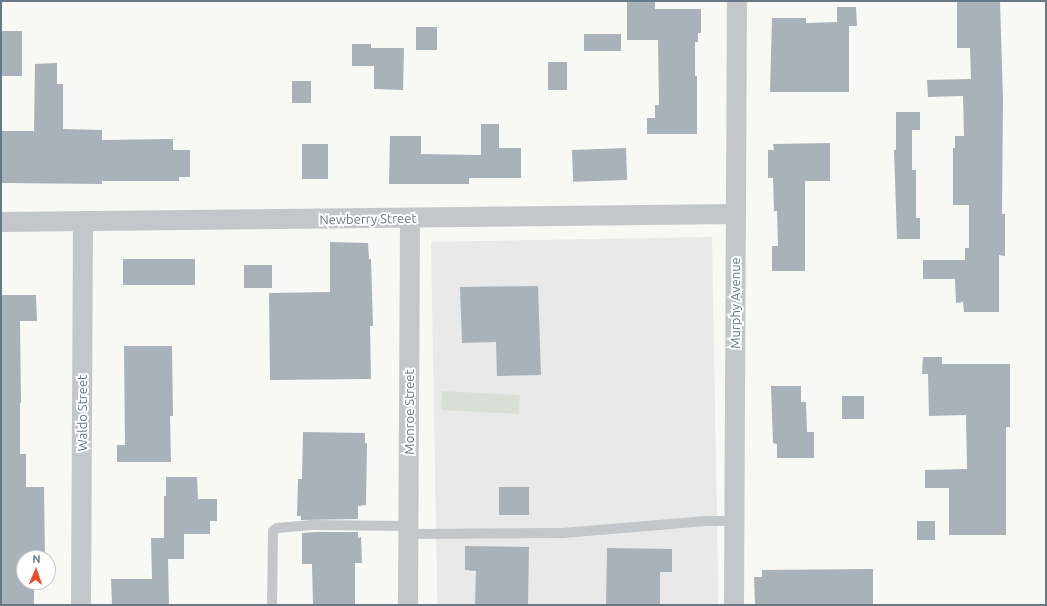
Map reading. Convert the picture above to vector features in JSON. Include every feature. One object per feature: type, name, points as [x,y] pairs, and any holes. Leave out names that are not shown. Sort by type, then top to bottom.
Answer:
[{"type":"street","name":"Murphy Avenue","points":[[734,605],[737,1]]},
{"type":"street","name":"Newberry Street","points":[[1,222],[736,214]]},
{"type":"street","name":"Monroe Street","points":[[408,605],[410,218]]},
{"type":"street","name":"Waldo Street","points":[[81,605],[83,221]]},
{"type":"lane","points":[[272,605],[273,531],[277,528],[315,525],[409,530],[563,533],[706,521],[734,521]]},
{"type":"shaded area","points":[[712,237],[718,605],[437,605],[431,242]]},
{"type":"shaded area","points":[[442,391],[520,395],[519,414],[441,410]]},
{"type":"building","points":[[627,1],[655,1],[655,9],[701,9],[701,33],[698,33],[698,42],[695,42],[695,76],[697,76],[697,134],[647,134],[647,118],[655,118],[655,105],[659,105],[658,40],[627,40]]},
{"type":"building","points":[[957,1],[1000,1],[1003,99],[1002,214],[1005,214],[1005,256],[999,255],[999,312],[964,312],[963,302],[956,303],[955,279],[923,279],[923,260],[965,260],[965,248],[969,248],[969,205],[953,205],[953,148],[955,148],[955,136],[964,136],[963,96],[928,97],[927,80],[971,79],[970,48],[957,48]]},
{"type":"building","points":[[837,7],[856,7],[857,26],[849,26],[849,92],[770,92],[772,18],[806,18],[806,23],[837,22]]},
{"type":"building","points":[[416,27],[437,27],[437,50],[416,50]]},
{"type":"building","points":[[1,31],[22,31],[22,76],[1,76]]},
{"type":"building","points":[[584,34],[621,34],[621,51],[584,51]]},
{"type":"building","points":[[352,44],[371,44],[371,48],[404,48],[403,90],[374,89],[374,66],[352,66]]},
{"type":"building","points":[[548,62],[567,62],[567,90],[548,90]]},
{"type":"building","points":[[57,63],[57,84],[63,84],[63,129],[102,130],[102,140],[173,139],[173,150],[190,150],[190,177],[179,177],[179,181],[102,181],[102,184],[1,183],[1,131],[34,131],[35,64]]},
{"type":"building","points":[[292,81],[311,81],[311,103],[292,103]]},
{"type":"building","points":[[896,112],[920,112],[920,130],[912,130],[912,170],[916,170],[916,218],[920,218],[920,239],[897,239],[894,150],[896,150]]},
{"type":"building","points":[[481,124],[499,124],[499,148],[521,148],[521,178],[469,178],[469,184],[389,184],[390,136],[421,136],[421,154],[481,155]]},
{"type":"building","points":[[830,143],[830,181],[805,181],[805,271],[772,271],[772,246],[778,246],[777,211],[774,211],[773,178],[768,178],[768,150],[774,150],[773,144]]},
{"type":"building","points":[[302,144],[328,144],[328,179],[302,179]]},
{"type":"building","points":[[626,148],[627,180],[573,182],[572,150]]},
{"type":"building","points":[[330,242],[368,243],[369,259],[371,259],[373,326],[370,326],[371,379],[270,380],[269,293],[330,292]]},
{"type":"building","points":[[123,259],[195,259],[195,285],[123,285]]},
{"type":"building","points":[[244,265],[272,265],[272,288],[244,288]]},
{"type":"building","points":[[538,286],[541,375],[497,376],[496,342],[462,343],[460,287]]},
{"type":"building","points":[[1,295],[36,295],[37,321],[20,321],[20,454],[26,454],[26,487],[44,487],[45,550],[16,550],[16,590],[34,590],[34,605],[1,605]]},
{"type":"building","points":[[124,346],[172,346],[173,416],[170,416],[171,462],[117,462],[117,445],[125,445]]},
{"type":"building","points":[[923,357],[942,357],[942,364],[1010,364],[1010,427],[1006,427],[1006,535],[949,535],[949,488],[925,488],[925,470],[967,469],[966,415],[929,416],[928,374],[922,374]]},
{"type":"building","points":[[771,386],[801,386],[801,402],[806,402],[807,432],[814,432],[814,458],[777,458],[777,444],[773,443]]},
{"type":"building","points":[[842,396],[864,396],[864,419],[842,419]]},
{"type":"building","points":[[303,432],[365,433],[365,443],[367,443],[366,505],[358,506],[358,519],[301,520],[301,516],[297,516],[298,479],[302,479]]},
{"type":"building","points":[[166,477],[197,477],[198,499],[217,499],[217,521],[210,521],[210,534],[184,534],[184,559],[168,559],[169,605],[112,605],[111,579],[152,579],[151,538],[164,538],[164,496],[166,496]]},
{"type":"building","points":[[499,487],[529,487],[529,515],[499,515]]},
{"type":"building","points":[[917,521],[935,521],[935,540],[917,540]]},
{"type":"building","points":[[358,532],[358,538],[361,537],[362,563],[355,563],[355,605],[313,605],[312,564],[302,564],[302,533]]},
{"type":"building","points":[[465,546],[529,547],[528,605],[475,605],[476,571],[465,570]]},
{"type":"building","points":[[607,548],[672,549],[672,572],[660,572],[660,605],[606,605]]},
{"type":"building","points":[[873,569],[873,605],[755,604],[754,577],[762,577],[762,570]]}]
